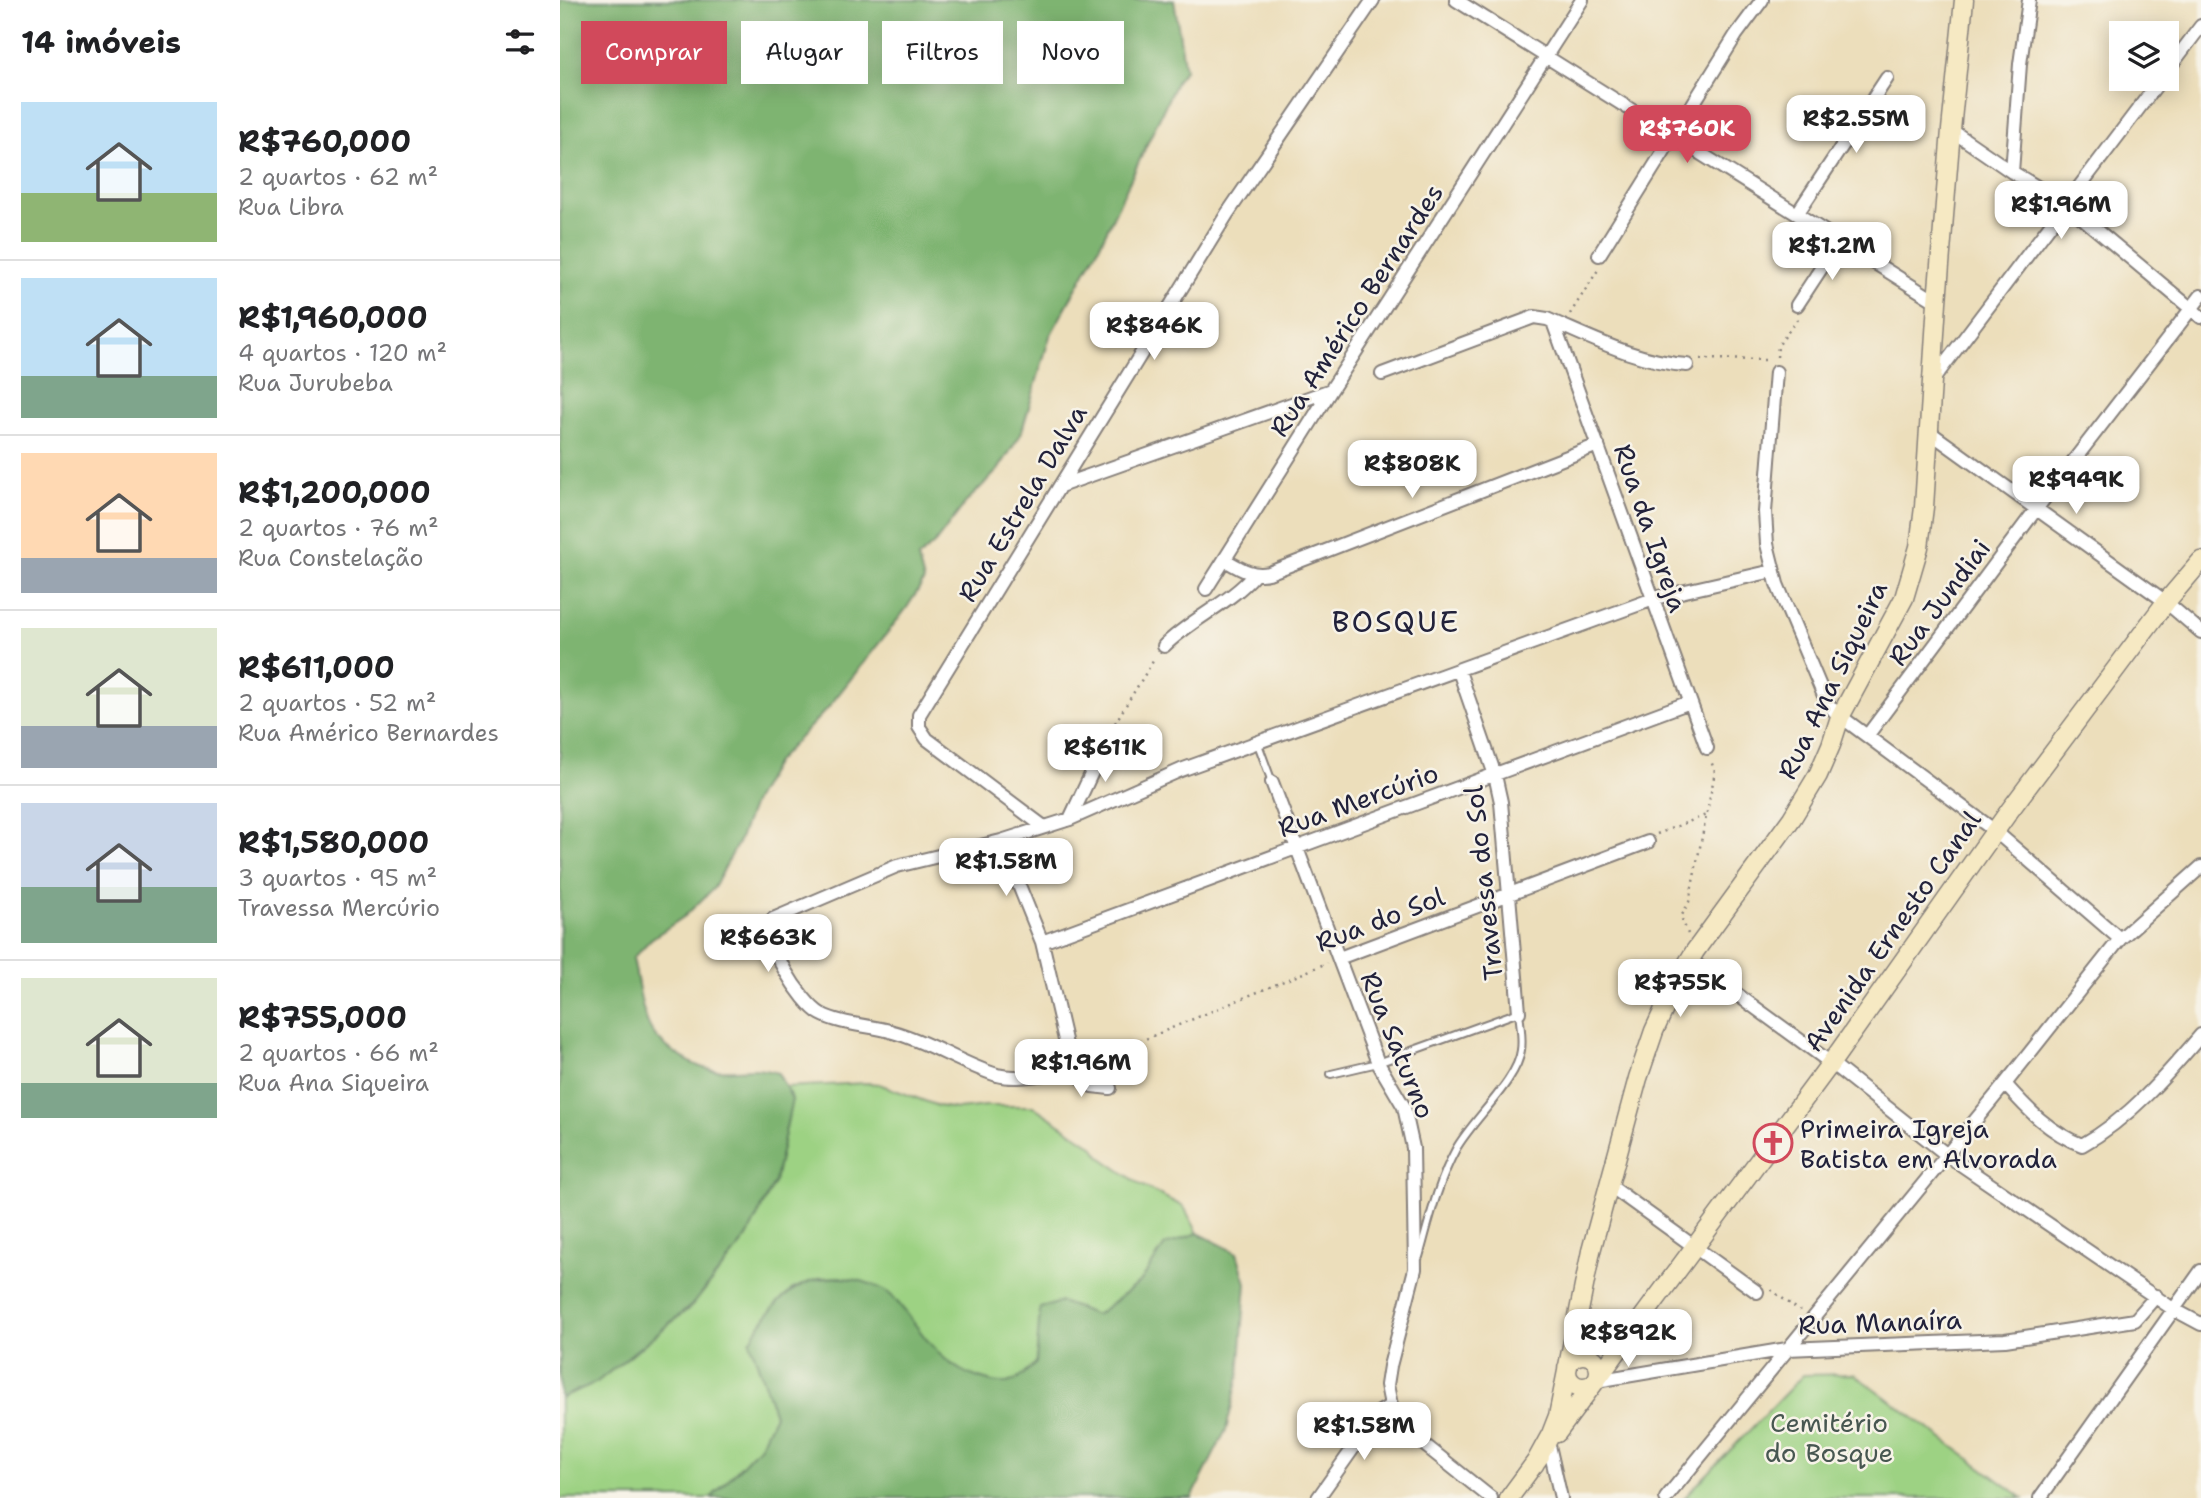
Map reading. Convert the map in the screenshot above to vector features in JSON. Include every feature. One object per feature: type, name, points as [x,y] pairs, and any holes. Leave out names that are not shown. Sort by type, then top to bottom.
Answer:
[{"type":"street","name":"Rua Estrela Dalva","points":[[1044,827],[927,739],[919,727],[919,715],[1227,214],[1373,0]]},
{"type":"street","points":[[1456,0],[1937,302]]},
{"type":"street","name":"Rua Américo Bernardes","points":[[1206,589],[1582,0]]},
{"type":"street","points":[[1599,256],[1736,35],[1762,0]]},
{"type":"street","name":"Rua Ana Siqueira","points":[[1568,1367],[1591,1251],[1648,1047],[1664,1008],[1700,943],[1801,804],[1825,761],[1840,716],[1904,598],[1919,547],[1951,130],[1964,0]]},
{"type":"street","points":[[2012,172],[2020,64],[2029,0]]},
{"type":"street","points":[[2179,55],[2201,26]]},
{"type":"street","points":[[1797,214],[1887,78]]},
{"type":"street","points":[[1931,382],[2152,91]]},
{"type":"street","points":[[1951,130],[2012,172],[2067,205],[2196,314]]},
{"type":"street","points":[[1800,307],[1839,241]]},
{"type":"street","name":"Rua Jundiai","points":[[1867,736],[2037,508],[2196,314],[2201,296]]},
{"type":"street","points":[[1382,374],[1528,318],[1539,317],[1633,355],[1668,364],[1686,365]]},
{"type":"street","name":"Rua da Igreja","points":[[1558,324],[1652,600],[1707,748]]},
{"type":"street","points":[[1776,366],[1765,512],[1766,544],[1773,570],[1823,696],[1840,716],[1995,831],[2120,939]]},
{"type":"street","points":[[1060,486],[1331,390]]},
{"type":"street","points":[[1928,431],[2166,602],[2201,632]]},
{"type":"street","points":[[1164,646],[1186,626],[1230,598],[1255,574],[1276,570],[1598,445]]},
{"type":"street","points":[[1225,560],[1255,574]]},
{"type":"street","name":"Avenida Ernesto Canal","points":[[1509,1498],[1831,1063],[1995,831],[2166,602],[2201,561]]},
{"type":"street","points":[[1072,1070],[999,1076],[894,1032],[821,1014],[808,1004],[783,967],[769,933],[769,925],[773,919],[897,866],[1001,841],[1070,818],[1181,770],[1652,600],[1773,570]]},
{"type":"street","name":"Travessa do Sol","points":[[1459,671],[1495,775],[1501,802],[1519,1012]]},
{"type":"street","name":"Rua Mercúrio","points":[[1042,942],[1689,702]]},
{"type":"street","points":[[1070,818],[1109,736]]},
{"type":"street","name":"Rua Saturno","points":[[1272,782],[1378,1063],[1404,1107],[1413,1148],[1415,1269],[1390,1366],[1387,1385],[1391,1405]]},
{"type":"street","points":[[1001,841],[1042,942],[1072,1070],[1092,1086],[1110,1088]]},
{"type":"street","name":"Rua do Sol","points":[[1339,958],[1648,842]]},
{"type":"street","points":[[1666,1498],[2005,1084],[2120,939],[2201,867]]},
{"type":"street","points":[[1689,960],[1831,1063],[1947,1155],[2173,1309],[2201,1324]]},
{"type":"street","points":[[2005,1084],[2037,1117],[2067,1140],[2082,1145],[2124,1116],[2201,1035]]},
{"type":"street","points":[[1609,1185],[1757,1292]]},
{"type":"street","points":[[2039,1498],[2201,1271]]},
{"type":"street","name":"Rua Manaíra","points":[[1596,1381],[1787,1349],[2006,1340],[2135,1320],[2156,1296]]},
{"type":"street","points":[[1574,1331],[1576,1342],[1589,1356],[1599,1368],[1596,1381],[1587,1386],[1578,1386],[1570,1379],[1568,1367],[1576,1356],[1589,1356]]},
{"type":"street","name":"Avenida Ernesto Canal","points":[[1589,1356],[1606,1354],[1630,1335]]},
{"type":"street","name":"Avenida Ernesto Canal","points":[[1548,1443],[1558,1416],[1568,1367]]},
{"type":"street","points":[[1318,1498],[1378,1413],[1391,1405],[1400,1421],[1416,1438],[1491,1498]]},
{"type":"street","points":[[1548,1443],[1561,1498]]},
{"type":"lane","name":"Rua Saturno","points":[[1258,744],[1272,782]]},
{"type":"lane","name":"Travessa do Sol","points":[[1331,1074],[1378,1063],[1519,1012],[1521,1048],[1518,1065],[1455,1150],[1439,1188],[1415,1269]]},
{"type":"path","points":[[1558,324],[1580,298]]},
{"type":"path","points":[[1686,365],[1699,359],[1776,366],[1778,346],[1800,307]]},
{"type":"path","points":[[1109,736],[1127,700],[1164,646]]},
{"type":"path","points":[[1700,943],[1689,937],[1681,916],[1689,902],[1715,772]]},
{"type":"path","points":[[1648,842],[1656,835],[1706,815]]},
{"type":"path","name":"Rua do Sol","points":[[1072,1070],[1339,958]]},
{"type":"path","points":[[1772,1290],[1805,1315]]},
{"type":"green space","points":[[560,0],[1174,0],[1185,70],[1177,80],[1099,247],[1050,336],[1021,434],[998,470],[967,501],[935,543],[918,558],[924,581],[906,609],[827,709],[776,762],[754,801],[739,841],[714,888],[685,916],[651,939],[633,958],[648,1025],[663,1044],[707,1069],[761,1069],[778,1073],[792,1099],[775,1181],[747,1237],[692,1305],[597,1382],[560,1398]]},
{"type":"green space","points":[[879,1084],[938,1106],[958,1109],[1033,1106],[1094,1147],[1102,1158],[1141,1185],[1184,1207],[1198,1233],[1165,1245],[1140,1282],[1096,1315],[1061,1302],[1041,1308],[1036,1363],[1019,1379],[1000,1385],[966,1374],[939,1355],[920,1334],[842,1277],[820,1278],[792,1289],[750,1341],[775,1415],[760,1446],[711,1498],[560,1498],[560,1398],[597,1382],[692,1306],[747,1237],[775,1181],[792,1099],[785,1087]]},
{"type":"green space","points":[[1198,1233],[1237,1253],[1246,1283],[1239,1376],[1226,1430],[1192,1498],[711,1498],[760,1446],[775,1415],[750,1341],[770,1312],[793,1290],[806,1283],[838,1277],[875,1286],[891,1295],[929,1343],[950,1363],[979,1378],[1004,1383],[1016,1380],[1036,1363],[1040,1308],[1061,1302],[1096,1315],[1140,1282],[1165,1245]]},
{"type":"green space","name":"Cemitério do Bosque","points":[[1854,1374],[2023,1498],[1684,1498],[1803,1375]]},
{"type":"place","name":"Primeira Igreja Batista em Alvorada","points":[[1773,1143]]},
{"type":"district","name":"BOSQUE","points":[[1396,621]]}]
